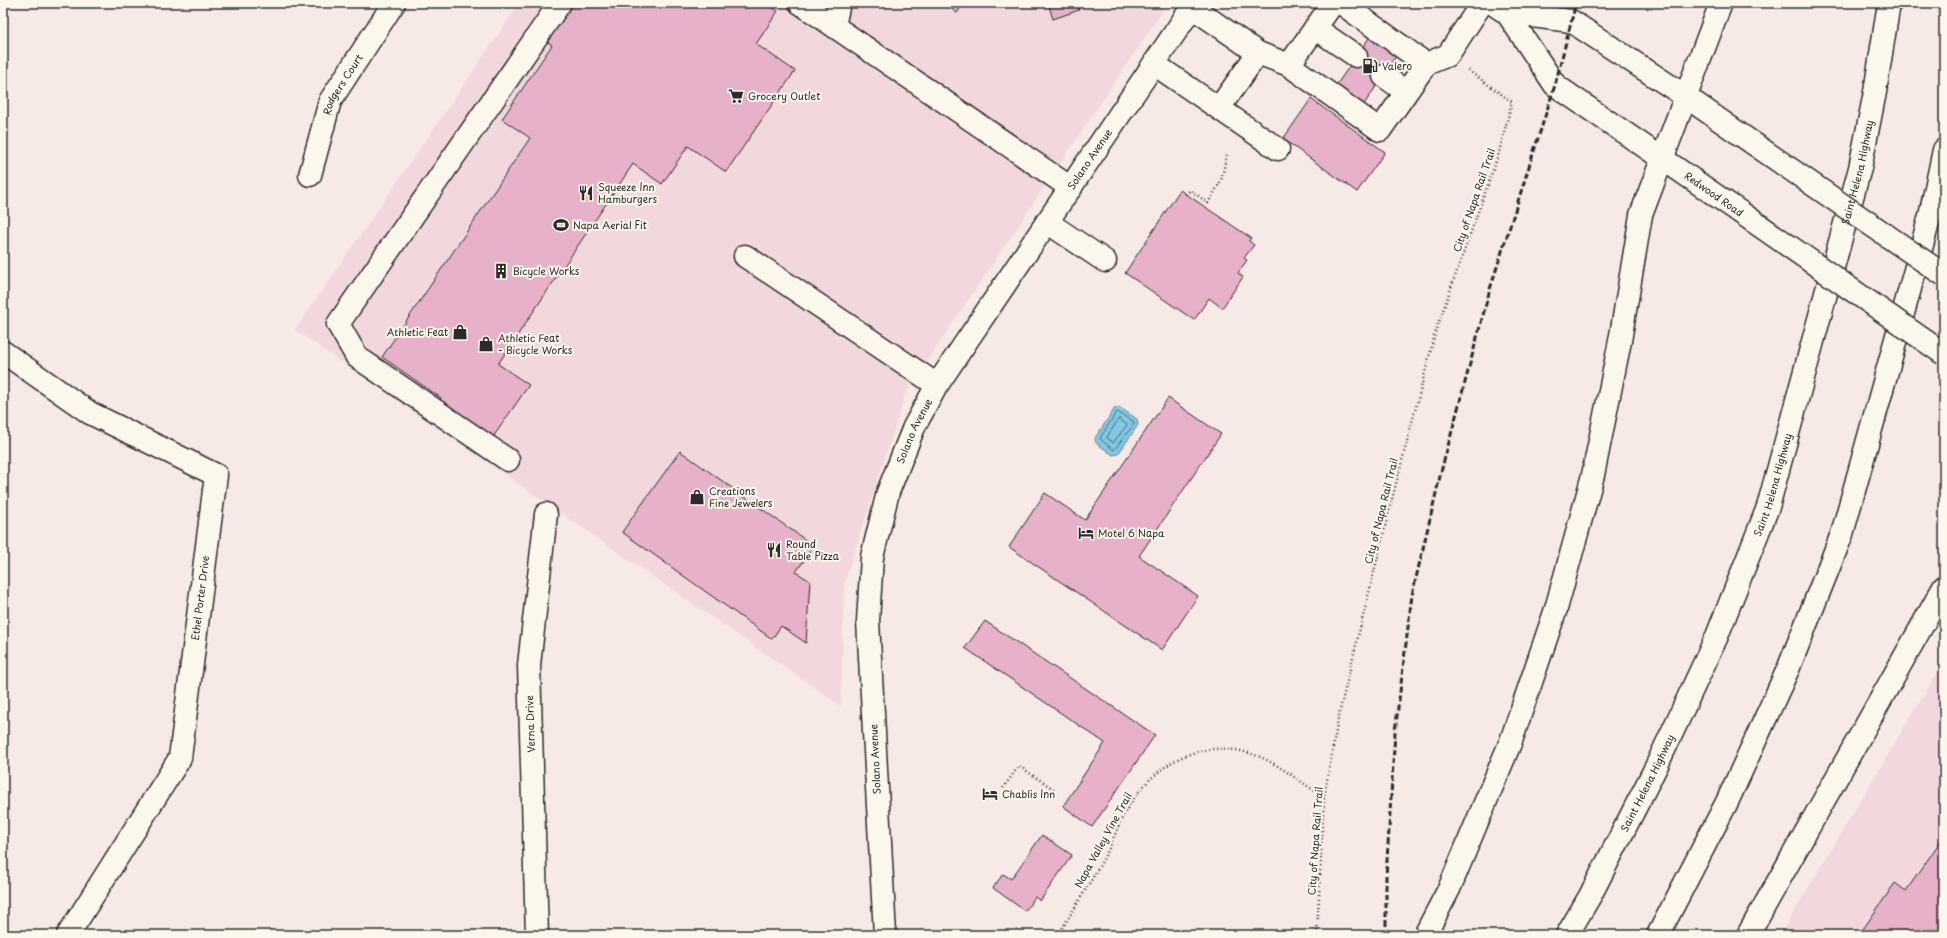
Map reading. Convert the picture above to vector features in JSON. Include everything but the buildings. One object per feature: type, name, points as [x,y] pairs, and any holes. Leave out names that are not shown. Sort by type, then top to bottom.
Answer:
[{"type":"main road","name":"Rodgers Court","points":[[310,175],[330,100],[394,3]]},
{"type":"main road","points":[[508,460],[357,357],[338,324],[560,3]]},
{"type":"main road","points":[[800,3],[878,58],[1071,188]]},
{"type":"main road","points":[[834,26],[839,3]]},
{"type":"main road","points":[[1289,65],[1333,3]]},
{"type":"main road","points":[[1341,3],[1426,64]]},
{"type":"main road","points":[[1194,5],[1258,53],[1289,65],[1380,130],[1426,64],[1448,55],[1482,3]]},
{"type":"main road","points":[[1425,935],[1449,889],[1511,741],[1556,609],[1593,475],[1620,341],[1641,215],[1664,159],[1685,96],[1721,3]]},
{"type":"main road","name":"Saint Helena Highway","points":[[1567,935],[1590,896],[1656,767],[1717,636],[1768,507],[1860,168],[1875,92],[1888,3]]},
{"type":"main road","name":"Solano Avenue","points":[[885,935],[868,621],[872,557],[888,492],[914,427],[937,385],[1194,5]]},
{"type":"main road","name":"Redwood Road","points":[[1500,8],[1571,21],[1685,96],[1944,275]]},
{"type":"main road","name":"Redwood Road","points":[[1500,8],[1554,85],[1664,159],[1944,354]]},
{"type":"main road","points":[[1316,28],[1356,56]]},
{"type":"main road","points":[[1219,108],[1258,53]]},
{"type":"main road","points":[[1154,64],[1278,149]]},
{"type":"main road","points":[[1384,76],[1406,92]]},
{"type":"main road","points":[[1658,935],[1726,802],[1789,667],[1842,534],[1930,216],[1944,150]]},
{"type":"main road","points":[[1047,222],[1105,261]]},
{"type":"main road","points":[[745,256],[937,385]]},
{"type":"main road","name":"Ethel Porter Drive","points":[[3,352],[90,413],[216,475],[180,758],[68,935]]},
{"type":"main road","name":"Verna Drive","points":[[537,935],[529,665],[546,514]]},
{"type":"main road","points":[[1748,935],[1944,587]]},
{"type":"path","name":"City of Napa Rail Trail","points":[[1317,935],[1324,797],[1339,714],[1392,498],[1436,330],[1498,156],[1512,102]]},
{"type":"path","points":[[1186,195],[1190,190],[1208,203],[1221,182],[1227,155]]},
{"type":"path","name":"Napa Valley Vine Trail","points":[[1058,935],[1105,856],[1129,806],[1143,787],[1163,768],[1184,755],[1206,750],[1234,749],[1270,762],[1324,797]]},
{"type":"path","points":[[1003,788],[1019,766],[1055,790]]},
{"type":"shaded area","points":[[520,3],[1168,3],[906,393],[844,584],[841,706],[295,330]]},
{"type":"shaded area","points":[[1944,661],[1944,935],[1780,935]]},
{"type":"water","points":[[1119,407],[1137,419],[1138,425],[1118,454],[1113,455],[1096,443],[1095,438],[1115,408]]},
{"type":"tunnel","points":[[1356,56],[1384,76]]},
{"type":"railway","points":[[1386,935],[1386,877],[1395,732],[1412,595],[1441,472],[1490,289],[1555,85],[1576,3]]},
{"type":"place","name":"Valero","points":[[1370,66]]},
{"type":"place","name":"Grocery Outlet","points":[[736,96]]},
{"type":"place","name":"Squeeze Inn Hamburgers","points":[[586,193]]},
{"type":"place","name":"Napa Aerial Fit","points":[[561,225]]},
{"type":"place","name":"Bicycle Works","points":[[501,271]]},
{"type":"place","name":"Athletic Feat","points":[[460,332]]},
{"type":"place","name":"Athletic Feat - Bicycle Works","points":[[486,344]]},
{"type":"place","name":"Creations Fine Jewelers","points":[[697,497]]},
{"type":"place","name":"Motel 6 Napa","points":[[1086,533]]},
{"type":"place","name":"Round Table Pizza","points":[[774,550]]},
{"type":"place","name":"Chablis Inn","points":[[990,794]]}]
